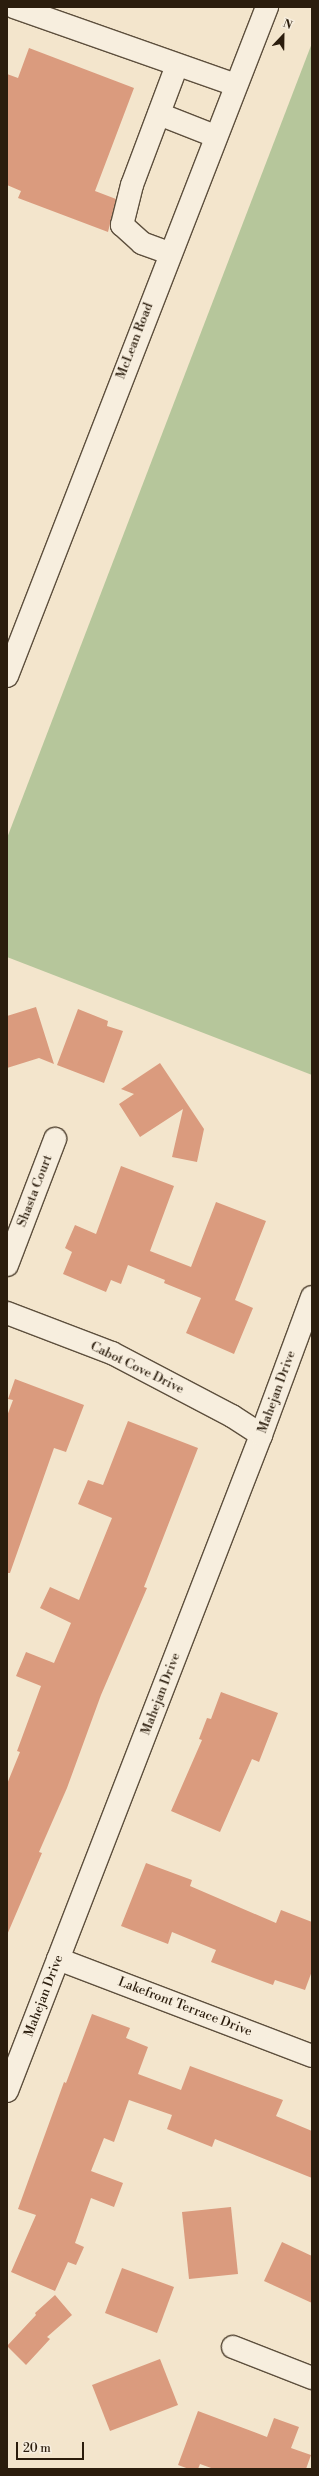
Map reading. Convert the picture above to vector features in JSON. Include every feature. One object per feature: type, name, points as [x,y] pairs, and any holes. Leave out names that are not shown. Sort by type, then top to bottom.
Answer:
[{"type":"street","points":[[14,7],[235,85]]},
{"type":"street","name":"McLean Road","points":[[7,676],[169,253],[266,7]]},
{"type":"street","points":[[169,253],[142,244],[122,225],[132,185],[176,65]]},
{"type":"street","points":[[162,106],[215,136]]},
{"type":"street","name":"Shasta Court","points":[[7,1265],[55,1139]]},
{"type":"street","name":"Mahejan Drive","points":[[7,2091],[261,1435],[312,1297]]},
{"type":"street","name":"Cabot Cove Drive","points":[[7,1313],[112,1353],[232,1416],[261,1435]]},
{"type":"street","name":"Lakefront Terrace Drive","points":[[58,1959],[312,2056]]},
{"type":"street","points":[[233,2347],[312,2378]]},
{"type":"green space","points":[[312,43],[312,1075],[7,957],[7,838]]},
{"type":"building","points":[[29,48],[134,88],[95,191],[116,199],[108,232],[18,198],[21,191],[7,185],[7,74],[18,78]]},
{"type":"building","points":[[36,1007],[54,1064],[39,1058],[7,1068],[7,1016]]},
{"type":"building","points":[[78,1009],[108,1021],[107,1026],[123,1031],[104,1083],[57,1065]]},
{"type":"building","points":[[160,1063],[204,1129],[197,1162],[172,1157],[183,1109],[140,1137],[119,1104],[134,1094],[121,1089]]},
{"type":"building","points":[[121,1166],[174,1186],[150,1251],[191,1267],[216,1202],[266,1221],[235,1300],[253,1308],[234,1354],[186,1333],[201,1298],[164,1283],[165,1280],[128,1265],[121,1284],[111,1280],[106,1292],[63,1274],[72,1252],[65,1248],[75,1225],[96,1234]]},
{"type":"building","points":[[15,1379],[84,1405],[66,1452],[54,1448],[10,1573],[7,1573],[7,1416],[13,1400],[8,1399]]},
{"type":"building","points":[[128,1421],[198,1448],[144,1587],[147,1588],[101,1695],[67,1788],[39,1852],[42,1853],[7,1935],[7,1784],[20,1752],[17,1751],[41,1686],[16,1676],[26,1652],[54,1663],[71,1623],[40,1608],[50,1587],[79,1600],[112,1518],[78,1504],[88,1480],[103,1485]]},
{"type":"building","points":[[221,1692],[278,1713],[259,1762],[252,1759],[220,1832],[171,1811],[202,1740],[199,1739],[207,1718],[211,1719]]},
{"type":"building","points":[[146,1863],[192,1880],[190,1886],[276,1923],[281,1910],[312,1922],[312,1971],[305,1990],[275,1980],[273,1985],[211,1962],[216,1950],[172,1932],[168,1944],[121,1926]]},
{"type":"building","points":[[92,2014],[130,2028],[126,2038],[148,2047],[138,2074],[181,2090],[190,2066],[283,2100],[276,2116],[312,2131],[312,2178],[215,2139],[212,2147],[167,2129],[172,2115],[129,2100],[114,2142],[104,2138],[91,2171],[123,2183],[114,2207],[91,2198],[75,2243],[84,2247],[76,2265],[68,2262],[55,2291],[11,2272],[36,2215],[18,2209],[64,2082],[66,2083]]},
{"type":"building","points":[[231,2207],[238,2274],[189,2279],[182,2212]]},
{"type":"building","points":[[282,2242],[312,2256],[312,2303],[264,2281]]},
{"type":"building","points":[[122,2268],[174,2287],[157,2333],[105,2313]]},
{"type":"building","points":[[55,2295],[72,2315],[47,2337],[50,2339],[26,2365],[7,2346],[36,2315],[35,2313]]},
{"type":"building","points":[[160,2359],[178,2405],[110,2431],[92,2385]]},
{"type":"building","points":[[198,2411],[267,2437],[274,2418],[299,2427],[291,2448],[311,2455],[306,2469],[214,2469],[200,2464],[198,2469],[189,2469],[178,2465]]}]
